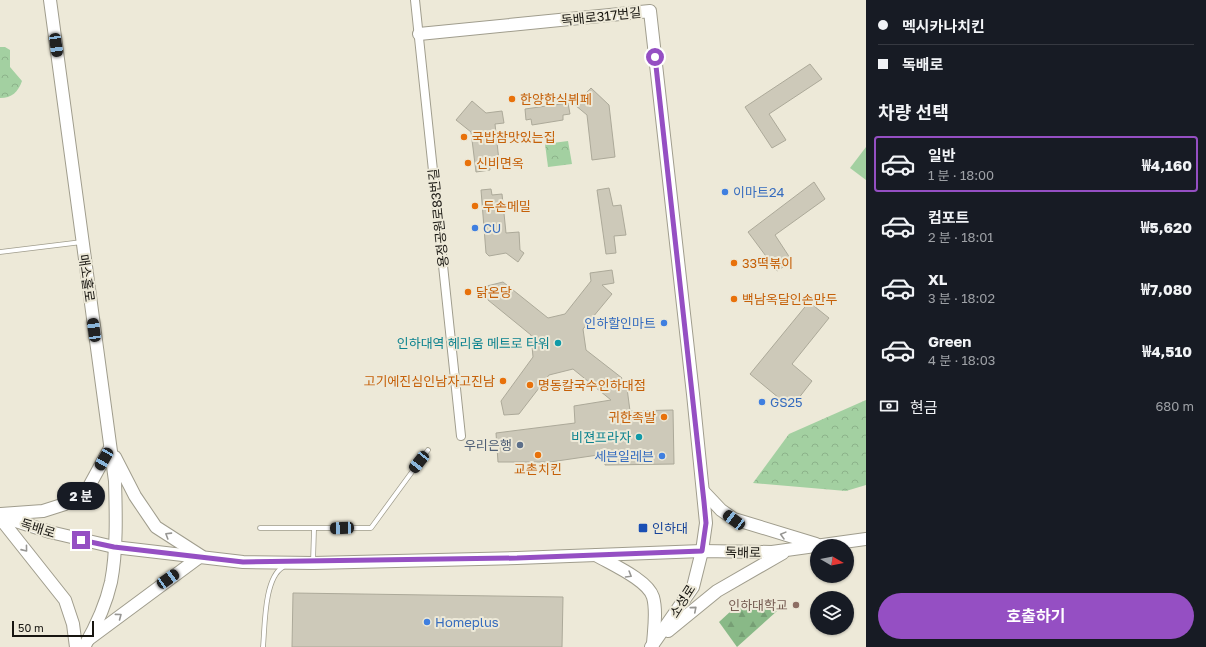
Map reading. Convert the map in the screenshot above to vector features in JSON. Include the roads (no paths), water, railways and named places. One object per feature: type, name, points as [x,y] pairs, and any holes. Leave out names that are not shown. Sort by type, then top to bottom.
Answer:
[{"type":"main road","name":"매소홀로","points":[[50,0],[115,481],[116,515],[111,582],[99,616],[86,643]]},
{"type":"main road","name":"독배로317번길","points":[[419,34],[650,11],[703,491],[706,523],[702,551]]},
{"type":"main road","points":[[0,516],[43,511],[70,501],[86,492],[110,448]]},
{"type":"main road","points":[[86,643],[201,556],[156,527],[135,496],[110,448]]},
{"type":"main road","points":[[703,491],[721,510],[734,520],[810,542]]},
{"type":"main road","points":[[0,516],[65,600],[73,624],[76,647]]},
{"type":"main road","name":"독배로","points":[[0,516],[50,532],[114,547],[243,562],[313,562],[702,551],[772,552],[810,547]]},
{"type":"main road","name":"독배로","points":[[854,541],[866,539]]},
{"type":"main road","points":[[652,645],[717,591],[788,550]]},
{"type":"main road","name":"소성로","points":[[652,645],[694,587],[702,551]]},
{"type":"main road","points":[[596,555],[640,581],[649,589],[653,597],[654,613],[652,645]]},
{"type":"street","name":"용정공원로83번길","points":[[415,0],[461,436]]},
{"type":"lane","points":[[0,252],[83,242]]},
{"type":"lane","points":[[260,528],[371,528],[428,450]]},
{"type":"lane","points":[[313,562],[314,529]]},
{"type":"lane","points":[[263,647],[269,589],[280,569],[291,562]]},
{"type":"place","name":"한양한식뷔페","points":[[512,99]]},
{"type":"place","name":"국밥참맛있는집","points":[[464,137]]},
{"type":"place","name":"신비면옥","points":[[468,163]]},
{"type":"place","name":"이마트24","points":[[725,192]]},
{"type":"place","name":"두손메밀","points":[[475,206]]},
{"type":"place","name":"CU","points":[[475,228]]},
{"type":"place","name":"33떡볶이","points":[[734,263]]},
{"type":"place","name":"닭온당","points":[[468,292]]},
{"type":"place","name":"백남옥달인손만두","points":[[734,299]]},
{"type":"place","name":"인하할인마트","points":[[664,323]]},
{"type":"place","name":"인하대역 헤리움 메트로 타워","points":[[558,343]]},
{"type":"place","name":"고기에진심인남자고진남","points":[[503,381]]},
{"type":"place","name":"명동칼국수인하대점","points":[[530,385]]},
{"type":"place","name":"GS25","points":[[762,402]]},
{"type":"place","name":"귀한족발","points":[[664,417]]},
{"type":"place","name":"비젼프라자","points":[[639,437]]},
{"type":"place","name":"우리은행","points":[[520,445]]},
{"type":"place","name":"교촌치킨","points":[[538,455]]},
{"type":"place","name":"세븐일레븐","points":[[662,456]]},
{"type":"place","name":"인하대","points":[[643,528]]},
{"type":"place","name":"인하대학교","points":[[796,605]]},
{"type":"place","name":"Homeplus","points":[[427,622]]}]
